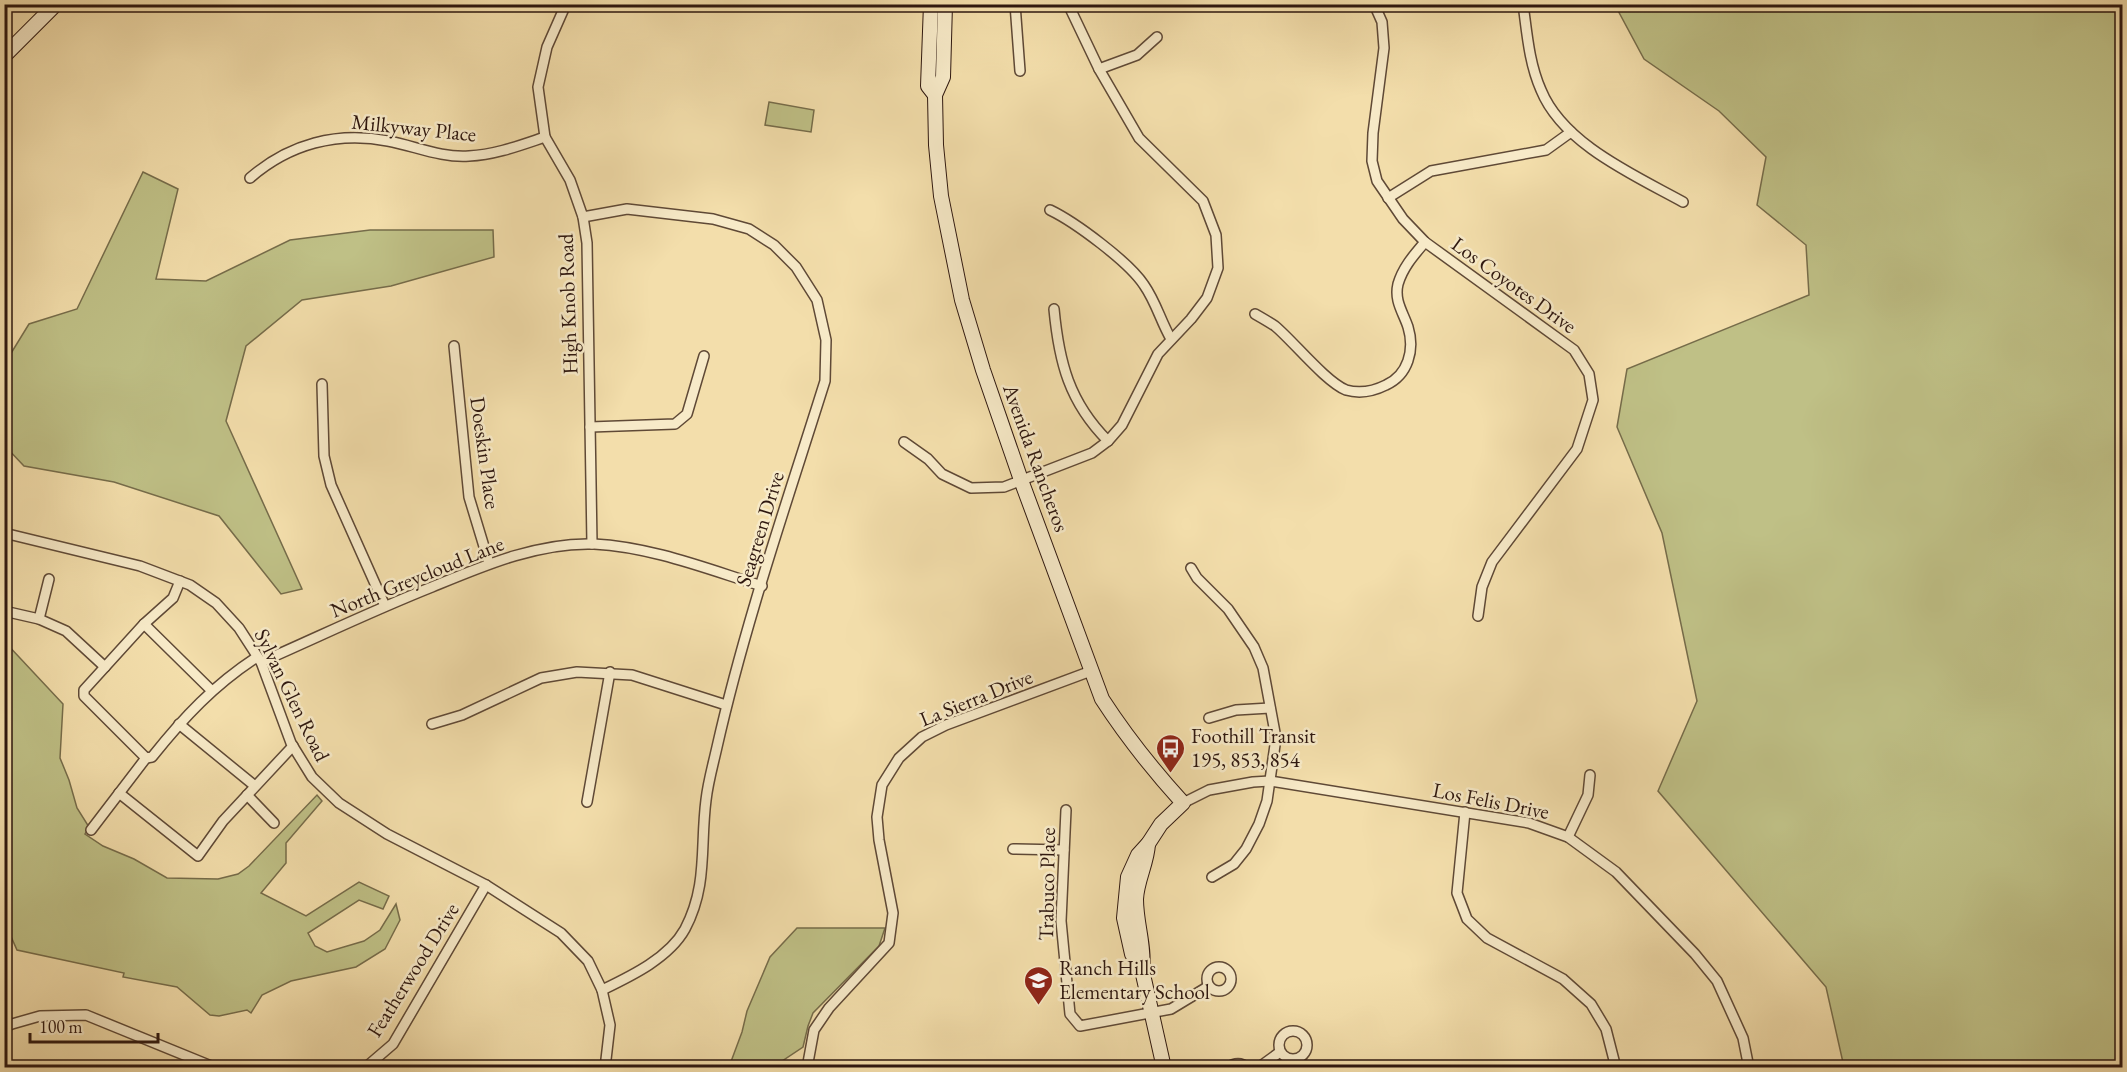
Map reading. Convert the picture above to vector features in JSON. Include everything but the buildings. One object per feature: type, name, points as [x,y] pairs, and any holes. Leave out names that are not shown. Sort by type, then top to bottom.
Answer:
[{"type":"main road","points":[[4,56],[56,4]]},
{"type":"main road","name":"Avenida Rancheros","points":[[931,4],[928,86],[935,95]]},
{"type":"main road","name":"Avenida Rancheros","points":[[945,4],[943,77],[935,95],[940,196],[962,300],[982,370],[1102,699],[1123,731],[1183,803]]},
{"type":"main road","points":[[1164,1068],[1142,970],[1144,953],[1139,934],[1136,896],[1147,859],[1148,844],[1161,824],[1183,803]]},
{"type":"street","name":"High Knob Road","points":[[566,4],[547,47],[538,87],[545,137],[570,180],[583,217],[587,243],[592,544]]},
{"type":"street","points":[[1015,4],[1020,71]]},
{"type":"street","points":[[904,442],[928,459],[942,474],[971,488],[1004,487],[1092,453],[1122,425],[1158,354],[1207,298],[1218,268],[1216,235],[1203,201],[1139,138],[1099,69],[1068,4]]},
{"type":"street","name":"Los Coyotes Drive","points":[[1374,4],[1382,22],[1383,48],[1373,133],[1372,161],[1377,181],[1403,219],[1425,242],[1574,350],[1589,374],[1593,400],[1577,449],[1492,562],[1482,587],[1478,616]]},
{"type":"street","points":[[1523,4],[1531,59],[1541,91],[1553,113],[1571,132],[1611,161],[1683,201]]},
{"type":"street","points":[[1099,69],[1137,55],[1157,37]]},
{"type":"street","points":[[1388,198],[1431,171],[1546,150],[1571,132]]},
{"type":"street","name":"Milkyway Place","points":[[250,178],[268,163],[302,145],[343,138],[387,140],[428,152],[469,156],[504,151],[545,137]]},
{"type":"street","name":"Seagreen Drive","points":[[583,217],[627,209],[713,219],[749,229],[774,245],[794,266],[816,300],[826,340],[825,381],[726,705],[706,801],[698,902],[684,931],[661,955],[636,973],[602,990]]},
{"type":"street","points":[[1050,210],[1073,222],[1133,272],[1151,297],[1171,339]]},
{"type":"street","points":[[1255,314],[1274,326],[1346,390],[1372,392],[1394,381],[1407,366],[1411,348],[1408,327],[1397,304],[1398,285],[1407,263],[1425,242]]},
{"type":"street","points":[[1054,309],[1065,375],[1082,411],[1107,441]]},
{"type":"street","name":"Doeskin Place","points":[[454,346],[468,497],[489,563]]},
{"type":"street","points":[[590,427],[675,424],[687,414],[704,356]]},
{"type":"street","points":[[322,384],[324,456],[331,485],[385,606]]},
{"type":"street","name":"Sylvan Glen Road","points":[[4,533],[140,566],[190,585],[216,603],[239,628],[259,660],[293,746],[312,777],[339,803],[387,834],[486,885],[561,933],[588,961],[602,990],[610,1025],[606,1068]]},
{"type":"street","name":"North Greycloud Lane","points":[[91,830],[146,758],[152,756],[178,724],[211,690],[259,660],[489,563],[550,548],[592,544],[637,548],[762,586]]},
{"type":"street","points":[[1191,568],[1197,578],[1228,609],[1254,647],[1263,668],[1276,738],[1267,801],[1259,824],[1246,849],[1234,864],[1212,877]]},
{"type":"street","points":[[39,619],[49,579]]},
{"type":"street","points":[[146,758],[84,696],[84,690],[144,624],[172,598],[180,581]]},
{"type":"street","points":[[4,611],[39,619],[66,631],[105,666]]},
{"type":"street","points":[[144,624],[211,690]]},
{"type":"street","name":"La Sierra Drive","points":[[807,1068],[814,1030],[829,1008],[889,943],[893,913],[879,840],[877,817],[882,785],[898,758],[922,737],[946,725],[1091,671]]},
{"type":"street","points":[[432,724],[462,715],[541,678],[577,672],[633,675],[726,705]]},
{"type":"street","points":[[587,802],[610,672]]},
{"type":"street","points":[[1209,718],[1236,711],[1270,708]]},
{"type":"street","points":[[178,724],[255,786]]},
{"type":"street","points":[[119,793],[198,856],[223,821],[293,746]]},
{"type":"street","points":[[1568,837],[1588,795],[1590,775]]},
{"type":"street","name":"Los Felis Drive","points":[[1183,803],[1209,790],[1270,781],[1529,823],[1568,837],[1616,872],[1695,954],[1717,981],[1743,1038],[1749,1068]]},
{"type":"street","points":[[247,795],[274,823]]},
{"type":"street","name":"Trabuco Place","points":[[1066,810],[1061,921],[1070,1014],[1080,1026],[1152,1014]]},
{"type":"street","points":[[1465,812],[1457,892],[1467,919],[1487,938],[1563,979],[1591,1004],[1606,1029],[1616,1068]]},
{"type":"street","points":[[1013,849],[1064,850]]},
{"type":"street","name":"Featherwood Drive","points":[[365,1068],[393,1044],[486,885]]},
{"type":"street","points":[[1152,1014],[1171,1009],[1209,986]]},
{"type":"street","points":[[4,1028],[40,1016],[86,1015],[216,1068]]},
{"type":"street","points":[[1292,1030],[1298,1032],[1306,1041],[1307,1047],[1298,1057],[1291,1058],[1280,1052],[1279,1041],[1282,1035],[1292,1030]]},
{"type":"street","points":[[1258,1068],[1280,1052]]},
{"type":"street","points":[[1298,1057],[1301,1068]]},
{"type":"street","points":[[1227,1068],[1235,1064],[1248,1068]]},
{"type":"green space","points":[[1615,5],[2122,5],[2122,1067],[1844,1067],[1826,987],[1658,791],[1697,701],[1662,533],[1617,427],[1627,369],[1809,295],[1806,245],[1757,205],[1766,157],[1719,111],[1644,59]]},
{"type":"green space","points":[[769,102],[814,110],[811,132],[765,125]]},
{"type":"green space","points":[[143,172],[178,189],[156,279],[206,281],[290,240],[370,230],[493,230],[494,257],[391,286],[302,300],[246,346],[226,421],[302,589],[281,594],[219,516],[114,482],[24,466],[5,446],[5,363],[29,324],[77,309]]},
{"type":"green space","points":[[5,642],[63,704],[60,758],[77,808],[89,827],[85,834],[103,846],[134,859],[167,878],[218,879],[238,874],[249,866],[317,795],[322,801],[286,843],[286,863],[261,893],[306,916],[359,882],[389,896],[383,909],[359,900],[308,933],[315,946],[327,952],[364,941],[380,930],[396,904],[400,920],[385,949],[356,967],[291,981],[262,995],[251,1013],[247,1010],[219,1016],[210,1015],[177,987],[123,977],[124,973],[17,950],[5,923]]},
{"type":"green space","points":[[797,928],[885,928],[879,946],[813,1013],[803,1047],[779,1063],[765,1067],[729,1067],[747,1011],[770,957]]},
{"type":"place","name":"Foothill Transit 195, 853, 854","points":[[1170,774]]},
{"type":"place","name":"Ranch Hills Elementary School","points":[[1038,1006]]}]
